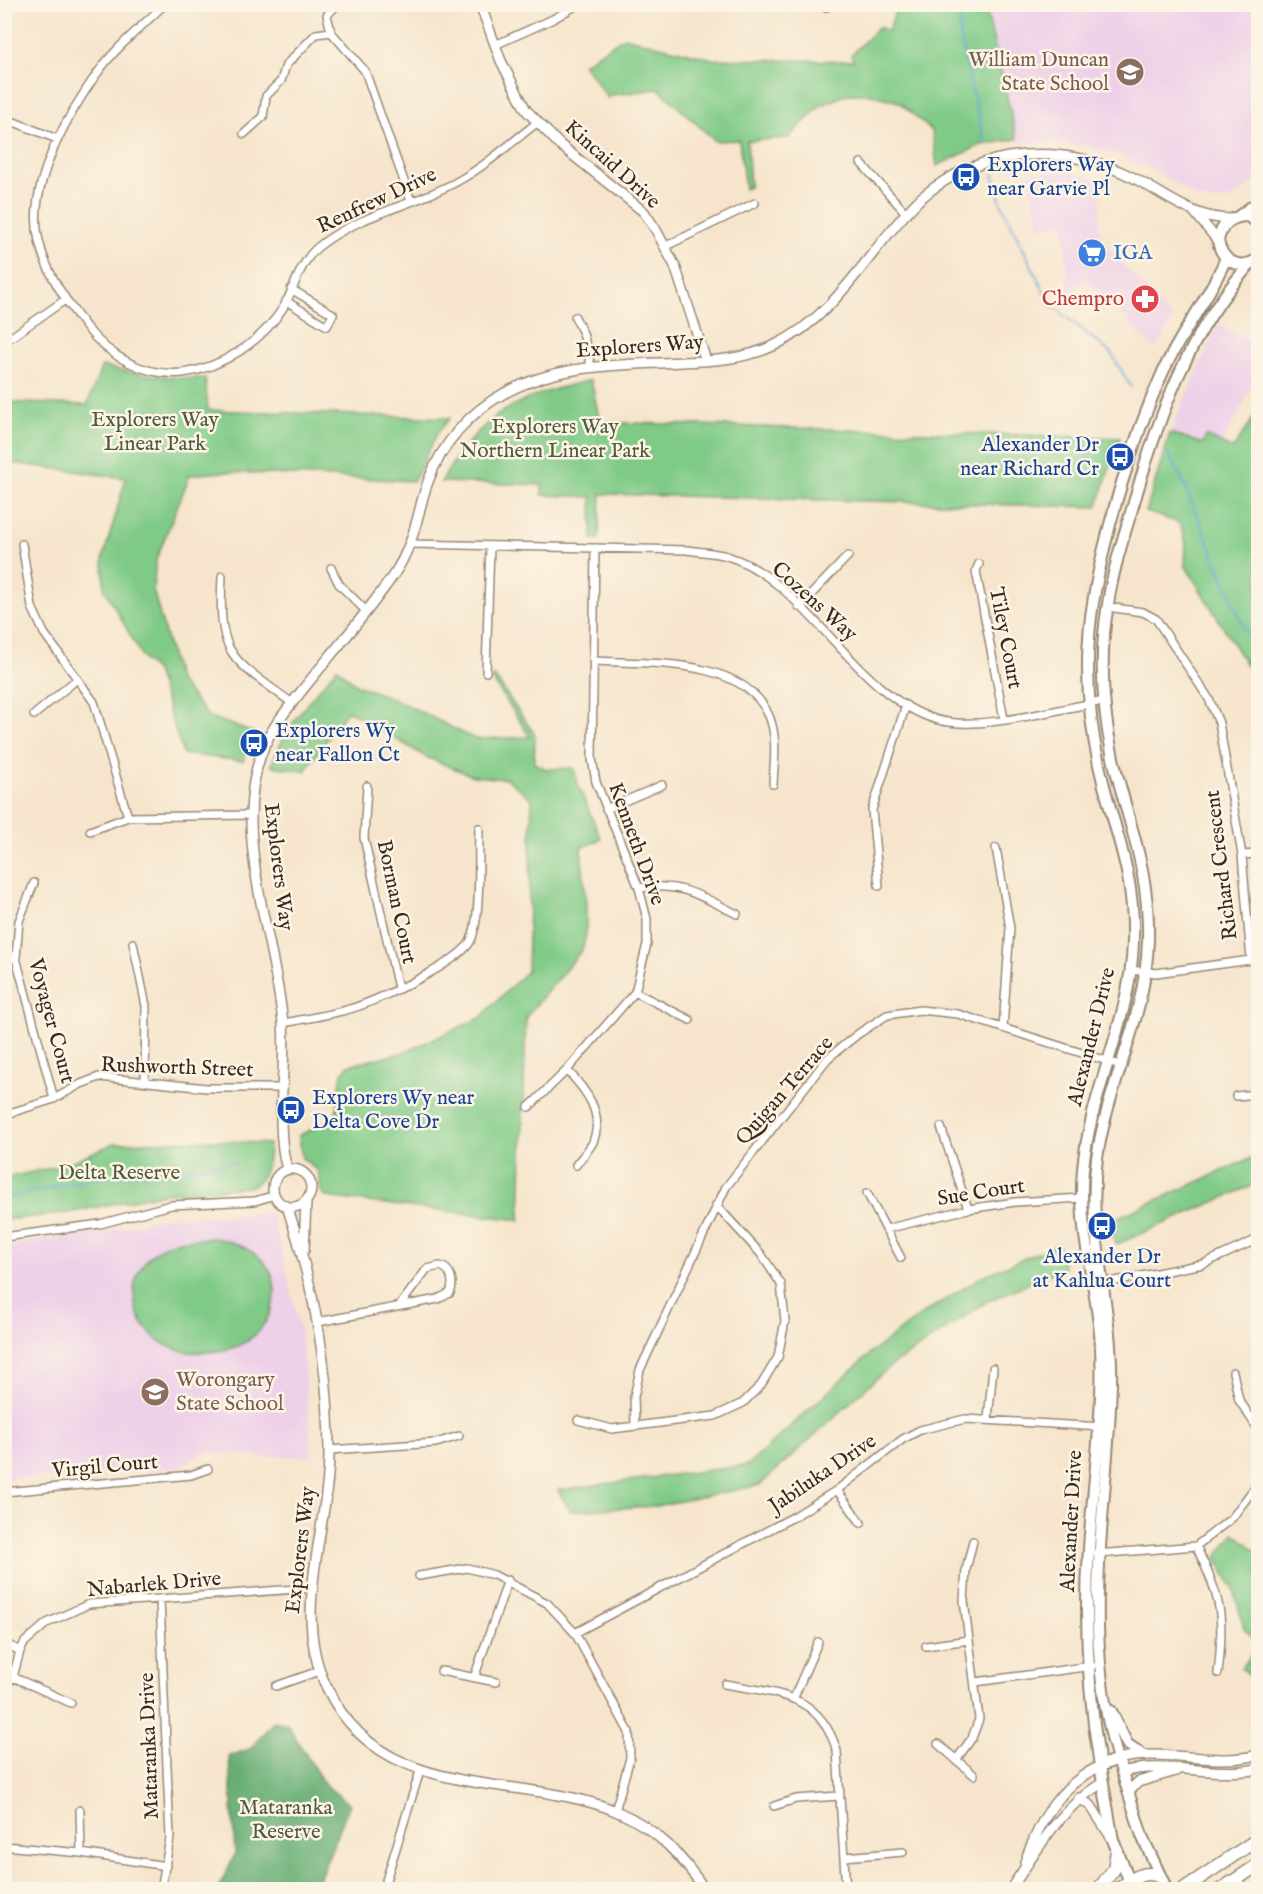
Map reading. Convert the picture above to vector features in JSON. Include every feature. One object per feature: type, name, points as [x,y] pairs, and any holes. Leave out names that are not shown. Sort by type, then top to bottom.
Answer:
[{"type":"highway","points":[[1182,1890],[1258,1839]]},
{"type":"highway","points":[[1098,1890],[1114,1869],[1115,1846]]},
{"type":"highway","points":[[1220,1890],[1258,1865]]},
{"type":"highway","points":[[1117,1890],[1131,1886],[1146,1873],[1160,1877]]},
{"type":"main road","points":[[1254,262],[1237,264],[1226,258],[1218,241],[1224,225],[1258,202]]},
{"type":"main road","points":[[1235,217],[1248,216],[1258,223]]},
{"type":"main road","name":"Alexander Drive","points":[[1131,1886],[1115,1846],[1100,1766],[1093,1554],[1102,1427],[1111,1354],[1097,1285],[1085,1246],[1082,1198],[1089,1131],[1119,1029],[1131,970],[1133,923],[1128,865],[1103,783],[1090,703],[1088,644],[1097,580],[1141,425],[1178,340],[1211,289],[1226,258]]},
{"type":"main road","name":"Alexander Drive","points":[[1097,1285],[1093,1218],[1095,1181],[1103,1128],[1139,1013],[1146,972],[1148,927],[1146,882],[1113,756],[1105,701],[1103,662],[1107,607],[1123,539],[1165,402],[1194,341],[1220,300],[1254,262]]},
{"type":"main road","points":[[1095,1669],[1119,1731],[1130,1747],[1143,1755]]},
{"type":"main road","name":"Alexander Drive","points":[[1095,1669],[1128,1793],[1167,1890]]},
{"type":"main road","points":[[1100,1766],[1118,1759]]},
{"type":"main road","points":[[1102,1783],[1122,1773]]},
{"type":"street","name":"Renfrew Drive","points":[[165,4],[96,74],[57,139],[46,169],[38,206],[38,238],[44,261],[64,300],[97,341],[120,359],[151,373],[183,373],[220,363],[241,351],[263,332],[286,301],[299,271],[316,248],[342,231],[457,182],[538,122]]},
{"type":"street","points":[[338,4],[327,15],[331,32],[365,71],[411,201]]},
{"type":"street","name":"Kincaid Drive","points":[[480,4],[495,45],[526,110],[602,180],[644,212],[666,246],[706,361]]},
{"type":"street","points":[[495,45],[553,19],[579,4]]},
{"type":"street","points":[[818,4],[826,7],[832,4]]},
{"type":"street","points":[[244,134],[263,117],[266,96],[281,81],[286,65],[316,34],[331,32]]},
{"type":"street","points":[[4,118],[57,139]]},
{"type":"street","name":"Explorers Way","points":[[304,1256],[306,1201],[310,1189],[306,1175],[300,1171],[287,1169],[283,1149],[283,1023],[250,815],[251,791],[258,760],[270,733],[393,576],[410,544],[432,472],[442,451],[467,421],[492,400],[522,385],[560,372],[591,366],[706,361],[758,352],[802,330],[822,313],[905,213],[939,183],[978,163],[1007,156],[1038,154],[1070,157],[1111,168],[1130,176],[1196,214],[1213,219],[1235,217]]},
{"type":"street","points":[[861,163],[905,213]]},
{"type":"street","points":[[666,246],[755,203]]},
{"type":"street","name":"Explorers Way","points":[[1196,214],[1218,241]]},
{"type":"street","points":[[286,301],[327,326],[333,314],[291,289]]},
{"type":"street","points":[[4,342],[64,300]]},
{"type":"street","points":[[575,317],[583,333],[591,366]]},
{"type":"street","points":[[22,544],[32,607],[44,633],[94,702],[128,817]]},
{"type":"street","name":"Cozens Way","points":[[410,544],[687,550],[728,557],[757,572],[799,607],[890,695],[939,720],[968,722],[1004,719],[1105,701]]},
{"type":"street","points":[[486,672],[490,546]]},
{"type":"street","name":"Kenneth Drive","points":[[529,1107],[567,1070],[636,992],[647,944],[646,919],[639,888],[596,782],[592,759],[595,548]]},
{"type":"street","points":[[799,607],[848,556]]},
{"type":"street","name":"Tiley Court","points":[[979,564],[975,571],[1004,719]]},
{"type":"street","points":[[331,568],[339,584],[366,611]]},
{"type":"street","points":[[222,576],[220,615],[222,629],[231,652],[245,668],[292,703]]},
{"type":"street","name":"Richard Crescent","points":[[1107,607],[1143,612],[1156,619],[1209,699],[1219,723],[1242,855],[1255,960]]},
{"type":"street","points":[[595,661],[709,670],[734,680],[757,698],[769,716],[774,738],[773,784]]},
{"type":"street","points":[[34,716],[77,679]]},
{"type":"street","points":[[879,886],[872,810],[906,705]]},
{"type":"street","points":[[606,809],[662,785]]},
{"type":"street","name":"Borman Court","points":[[367,786],[364,838],[398,988]]},
{"type":"street","points":[[90,831],[128,817],[250,815]]},
{"type":"street","points":[[283,1023],[348,1010],[398,988],[458,955],[469,942],[476,924],[479,828]]},
{"type":"street","points":[[996,848],[1010,928],[1003,1028]]},
{"type":"street","points":[[1242,855],[1258,854]]},
{"type":"street","name":"Voyager Court","points":[[34,883],[19,921],[16,958],[54,1099]]},
{"type":"street","points":[[639,888],[663,885],[680,888],[737,914]]},
{"type":"street","points":[[133,942],[146,1006],[145,1081]]},
{"type":"street","points":[[4,958],[16,958]]},
{"type":"street","points":[[1131,970],[1146,972],[1255,960]]},
{"type":"street","points":[[636,992],[690,1020]]},
{"type":"street","name":"Quigan Terrace","points":[[635,1425],[633,1397],[640,1370],[726,1187],[828,1058],[858,1034],[887,1015],[920,1010],[958,1014],[1123,1066]]},
{"type":"street","points":[[567,1070],[593,1102],[596,1120],[593,1141],[576,1165]]},
{"type":"street","name":"Rushworth Street","points":[[4,1115],[54,1099],[99,1077],[207,1088],[283,1088]]},
{"type":"street","points":[[1236,1096],[1258,1094]]},
{"type":"street","points":[[941,1127],[968,1209]]},
{"type":"street","points":[[4,1238],[100,1224],[171,1205],[255,1201],[275,1195],[273,1185],[275,1178],[287,1169]]},
{"type":"street","points":[[867,1192],[901,1258]]},
{"type":"street","name":"Explorers Way","points":[[275,1195],[287,1206],[304,1256],[318,1322],[329,1450],[326,1500],[311,1588],[310,1636],[319,1671],[337,1707],[356,1730],[384,1752],[420,1771],[576,1800],[615,1811],[638,1822],[664,1840],[686,1862],[705,1890]]},
{"type":"street","name":"Sue Court","points":[[886,1229],[968,1209],[1015,1202],[1082,1198]]},
{"type":"street","points":[[287,1206],[300,1205],[306,1201]]},
{"type":"street","points":[[578,1420],[612,1429],[715,1416],[742,1403],[761,1384],[778,1358],[785,1321],[781,1284],[761,1254],[716,1205]]},
{"type":"street","points":[[1097,1285],[1203,1264],[1258,1239]]},
{"type":"street","points":[[318,1322],[445,1296],[452,1288],[450,1273],[440,1266],[427,1269],[400,1305]]},
{"type":"street","points":[[988,1419],[993,1368]]},
{"type":"street","points":[[1233,1372],[1239,1400],[1258,1429]]},
{"type":"street","name":"Jabiluka Drive","points":[[575,1633],[769,1530],[837,1490],[903,1439],[920,1430],[948,1421],[988,1419],[1102,1427]]},
{"type":"street","points":[[329,1450],[436,1443],[459,1436]]},
{"type":"street","name":"Virgil Court","points":[[4,1492],[191,1475],[208,1469]]},
{"type":"street","points":[[1093,1554],[1196,1546],[1232,1518],[1258,1483]]},
{"type":"street","points":[[837,1490],[861,1523]]},
{"type":"street","points":[[956,1760],[979,1723],[964,1589],[973,1541]]},
{"type":"street","points":[[1196,1546],[1221,1606],[1223,1626],[1218,1673]]},
{"type":"street","points":[[419,1576],[467,1568],[508,1581],[547,1604],[575,1633],[628,1732],[630,1758],[615,1811]]},
{"type":"street","points":[[474,1678],[508,1581]]},
{"type":"street","name":"Nabarlek Drive","points":[[4,1689],[13,1677],[20,1652],[47,1623],[89,1604],[311,1588]]},
{"type":"street","name":"Mataranka Drive","points":[[160,1600],[170,1838],[161,1890]]},
{"type":"street","points":[[926,1646],[969,1640]]},
{"type":"street","points":[[794,1697],[818,1642]]},
{"type":"street","points":[[4,1644],[20,1652]]},
{"type":"street","points":[[976,1682],[1095,1669]]},
{"type":"street","points":[[276,1686],[319,1671]]},
{"type":"street","points":[[441,1671],[496,1682]]},
{"type":"street","points":[[13,1677],[71,1704]]},
{"type":"street","points":[[725,1684],[794,1697],[811,1708],[830,1732],[837,1751],[846,1890]]},
{"type":"street","points":[[938,1744],[974,1776]]},
{"type":"street","points":[[1118,1759],[1143,1755],[1226,1759],[1258,1755]]},
{"type":"street","points":[[1021,1872],[1040,1823],[1049,1808],[1073,1783],[1100,1766]]},
{"type":"street","points":[[1122,1773],[1149,1768],[1227,1772],[1258,1769]]},
{"type":"street","points":[[1128,1793],[1142,1781],[1184,1768]]},
{"type":"street","points":[[383,1890],[420,1771]]},
{"type":"street","points":[[1010,1890],[1060,1816],[1079,1798],[1102,1783]]},
{"type":"street","points":[[774,1806],[796,1799],[839,1796]]},
{"type":"street","points":[[1079,1798],[1091,1806],[1115,1846]]},
{"type":"street","points":[[80,1810],[81,1853]]},
{"type":"street","points":[[4,1846],[81,1853],[166,1866]]},
{"type":"street","points":[[844,1857],[903,1852]]},
{"type":"shaded area","name":"William Duncan State School","points":[[985,5],[1258,5],[1258,175],[1255,181],[1231,199],[1214,202],[1199,199],[1160,174],[1118,154],[1085,146],[1018,142]]},
{"type":"shaded area","points":[[1062,171],[1101,179],[1099,238],[1173,319],[1156,350],[1087,280],[1068,296],[1064,223],[1040,229],[1028,173]]},
{"type":"shaded area","points":[[1218,324],[1258,347],[1258,375],[1222,444],[1206,436],[1203,444],[1170,433]]},
{"type":"shaded area","name":"Worongary State School","points":[[272,1213],[301,1332],[312,1456],[259,1457],[204,1452],[177,1468],[5,1479],[4,1246],[129,1227],[163,1217]]},
{"type":"green space","points":[[898,5],[985,5],[1017,139],[981,145],[937,166],[932,131],[899,102],[870,94],[848,94],[820,106],[788,138],[747,141],[750,186],[745,189],[739,140],[715,141],[659,89],[612,95],[608,98],[583,64],[624,37],[713,59],[854,61],[851,55],[879,27],[888,31]]},
{"type":"green space","name":"Explorers Way Linear Park","points":[[102,366],[153,376],[205,378],[208,410],[450,418],[437,434],[414,481],[225,472],[190,475],[156,560],[153,590],[178,680],[208,716],[254,733],[243,761],[183,754],[156,671],[144,660],[104,588],[103,558],[126,478],[5,462],[5,402],[87,405]]},
{"type":"green space","name":"Explorers Way Northern Linear Park","points":[[591,380],[600,422],[1120,438],[1097,507],[601,494],[599,539],[592,539],[592,497],[542,495],[542,485],[441,482],[471,439],[503,412],[542,393]]},
{"type":"green space","points":[[1258,411],[1258,684],[1185,565],[1186,543],[1180,523],[1146,512],[1170,433],[1203,444],[1206,436],[1233,449]]},
{"type":"green space","points":[[337,668],[357,685],[397,700],[475,739],[530,737],[492,679],[494,676],[535,735],[534,763],[546,769],[574,768],[578,785],[601,839],[581,848],[586,903],[586,935],[582,950],[526,1017],[520,1220],[326,1197],[321,1191],[318,1171],[302,1158],[299,1135],[335,1120],[342,1073],[349,1065],[402,1053],[480,1018],[527,971],[532,799],[507,779],[473,776],[426,757],[348,710],[305,771],[271,766],[291,725]]},
{"type":"green space","name":"Delta Reserve","points":[[211,1140],[269,1144],[267,1163],[263,1175],[256,1184],[250,1187],[166,1193],[68,1213],[5,1220],[5,1178],[64,1165],[115,1143]]},
{"type":"green space","points":[[1258,1155],[1258,1183],[1115,1245],[1110,1221]]},
{"type":"green space","points":[[214,1238],[242,1247],[254,1253],[264,1262],[271,1272],[274,1299],[265,1322],[245,1342],[219,1351],[198,1353],[183,1351],[165,1344],[151,1334],[141,1320],[135,1305],[134,1289],[139,1273],[148,1258],[164,1246],[182,1241]]},
{"type":"green space","points":[[1058,1244],[1064,1268],[988,1301],[887,1369],[760,1485],[656,1506],[570,1511],[558,1490],[748,1465],[872,1352],[922,1314],[983,1276]]},
{"type":"green space","points":[[1234,1533],[1258,1552],[1258,1644],[1244,1629],[1234,1590],[1216,1558]]},
{"type":"green space","points":[[1258,1646],[1258,1684],[1242,1668]]},
{"type":"green space","name":"Mataranka Reserve","points":[[274,1721],[287,1724],[324,1784],[350,1804],[315,1889],[218,1889],[235,1854],[229,1756],[250,1749]]},
{"type":"waterway","points":[[959,4],[960,36],[984,141]]},
{"type":"waterway","points":[[993,173],[1001,203],[1050,304],[1111,353],[1131,387]]},
{"type":"waterway","points":[[1167,452],[1181,477],[1258,661]]},
{"type":"waterway","points":[[4,1199],[91,1179],[236,1162]]},
{"type":"place","name":"William Duncan State School","points":[[1130,72]]},
{"type":"place","name":"Explorers Way near Garvie Pl","points":[[966,177]]},
{"type":"place","name":"IGA","points":[[1092,253]]},
{"type":"place","name":"Chempro","points":[[1145,299]]},
{"type":"place","name":"Alexander Dr near Richard Cr","points":[[1120,457]]},
{"type":"place","name":"Explorers Wy near Fallon Ct","points":[[254,743]]},
{"type":"place","name":"Explorers Wy near Delta Cove Dr","points":[[291,1110]]},
{"type":"place","name":"Alexander Dr at Kahlua Court","points":[[1102,1226]]},
{"type":"place","name":"Worongary State School","points":[[155,1392]]}]
